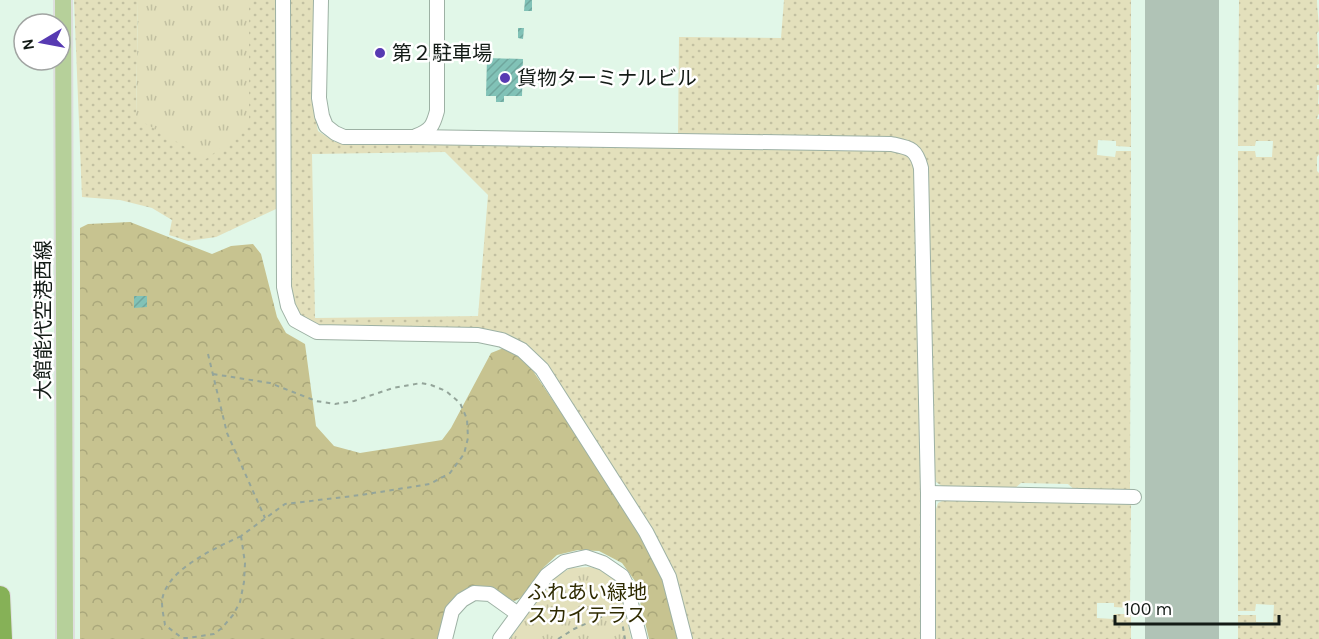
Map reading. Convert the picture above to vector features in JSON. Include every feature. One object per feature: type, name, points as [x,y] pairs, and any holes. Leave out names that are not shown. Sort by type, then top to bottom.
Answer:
[{"type":"highway","points":[[0,596],[2,639]]},
{"type":"main road","name":"大館能代空港西線","points":[[63,0],[65,639]]},
{"type":"street","points":[[283,0],[284,287],[288,306],[295,320],[317,332],[478,335],[502,340],[522,350],[542,369],[646,532],[669,578],[685,639]]},
{"type":"street","points":[[321,0],[319,98],[322,116],[326,126],[344,137],[891,144],[910,148],[918,155],[921,168],[928,494],[928,639]]},
{"type":"street","points":[[414,137],[428,131],[434,123],[437,111],[437,0]]},
{"type":"street","points":[[928,494],[1134,497]]},
{"type":"street","points":[[500,639],[546,574],[564,562],[586,557],[603,563],[622,576],[640,639]]},
{"type":"street","points":[[445,639],[452,611],[462,600],[474,593],[490,594],[518,614]]},
{"type":"path","points":[[208,354],[227,433],[265,518]]},
{"type":"path","points":[[213,374],[270,383],[316,401],[335,404],[421,383],[446,391],[460,404],[467,419],[468,438],[464,454],[450,473],[430,484],[285,504],[242,536],[205,554],[174,577],[166,591],[162,601],[165,626],[182,638],[214,634],[222,628],[240,602],[245,563],[242,536]]},
{"type":"path","points":[[558,639],[612,612],[621,616],[625,639]]},
{"type":"green space","points":[[74,0],[138,0],[136,117],[249,127],[249,0],[278,0],[276,209],[216,237],[188,241],[169,235],[172,220],[152,208],[120,200],[82,197]]},
{"type":"green space","points":[[138,0],[249,0],[249,127],[206,159],[136,118]]},
{"type":"green space","points":[[286,0],[313,0],[314,110],[318,131],[335,142],[904,150],[917,163],[922,639],[690,639],[676,584],[521,342],[321,328],[295,313],[287,285]],"holes":[[[445,152],[488,195],[478,316],[315,318],[312,154]]]},
{"type":"green space","points":[[784,0],[1131,0],[1131,147],[1116,146],[1116,141],[1098,140],[1097,155],[1115,157],[1116,151],[1131,151],[1130,492],[1077,492],[1068,484],[1021,483],[1014,489],[945,488],[936,482],[927,162],[921,151],[678,137],[679,37],[781,38]]},
{"type":"green space","points":[[1239,0],[1317,0],[1319,31],[1317,33],[1319,154],[1317,171],[1319,173],[1319,639],[1238,639],[1238,615],[1256,615],[1256,622],[1273,622],[1274,605],[1256,604],[1255,611],[1238,611],[1238,151],[1255,151],[1256,157],[1272,157],[1273,141],[1256,141],[1255,146],[1238,146]]},
{"type":"green space","points":[[130,222],[212,254],[231,246],[253,244],[261,254],[277,317],[286,333],[305,344],[316,426],[334,446],[360,453],[442,440],[451,428],[491,353],[506,347],[525,359],[624,506],[666,579],[680,639],[649,639],[635,581],[622,563],[599,551],[578,550],[557,555],[544,567],[522,597],[515,601],[474,589],[458,594],[447,607],[442,619],[441,639],[80,639],[80,228],[88,224]]},
{"type":"green space","points":[[946,499],[1131,500],[1130,608],[1114,607],[1114,603],[1097,603],[1097,618],[1113,619],[1114,614],[1131,614],[1131,639],[934,639],[934,515],[938,503]]},
{"type":"green space","name":"ふれあい緑地 スカイテラス","points":[[589,567],[610,572],[622,593],[631,639],[510,639],[552,578],[571,568]]},
{"type":"building","points":[[525,0],[532,0],[532,11],[524,11]]},
{"type":"building","points":[[518,28],[524,28],[523,39],[518,38]]},
{"type":"building","name":"貨物ターミナルビル","points":[[487,58],[523,59],[522,96],[504,96],[504,102],[496,102],[496,96],[486,96]]},
{"type":"building","points":[[134,296],[147,296],[147,307],[134,308]]},
{"type":"runway","points":[[1182,0],[1182,639]]},
{"type":"place","name":"第２駐車場","points":[[380,53]]},
{"type":"place","name":"貨物ターミナルビル","points":[[505,78]]}]
